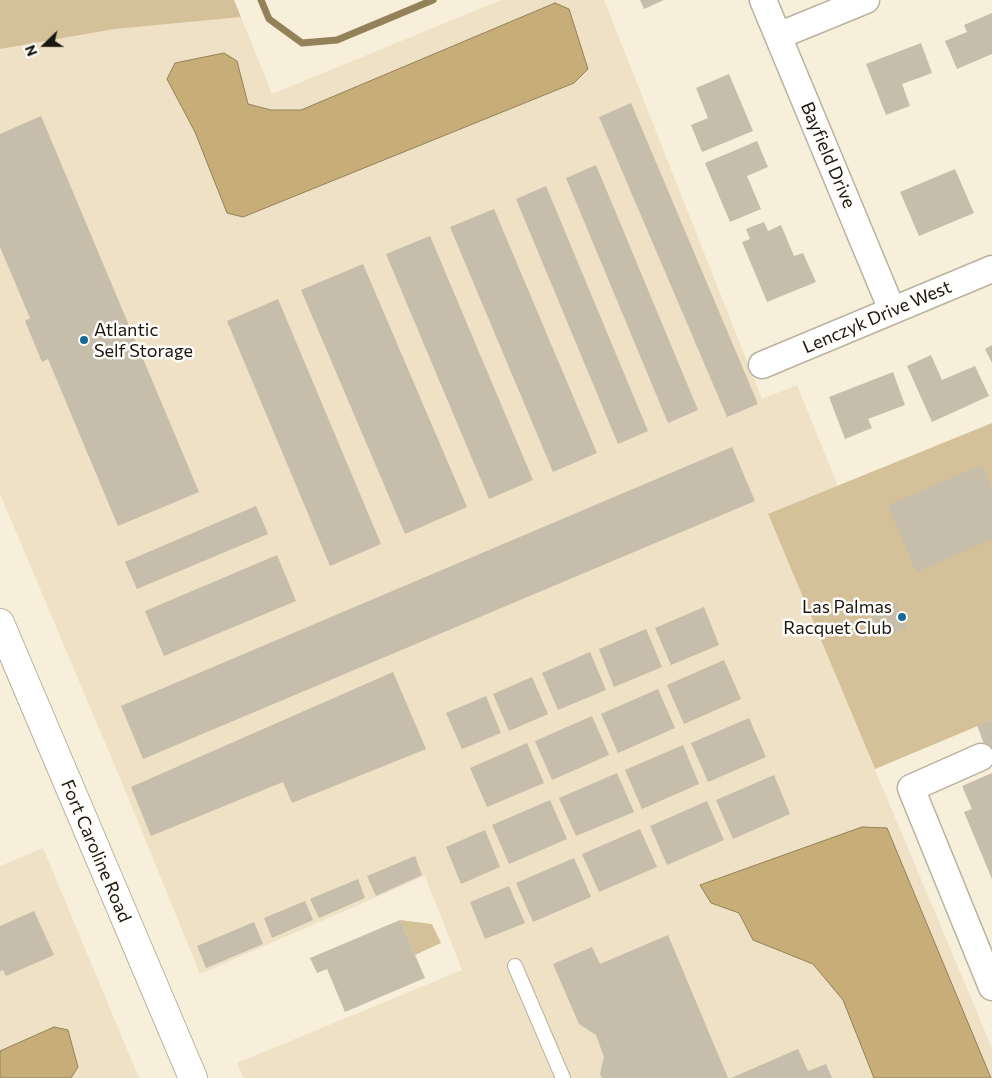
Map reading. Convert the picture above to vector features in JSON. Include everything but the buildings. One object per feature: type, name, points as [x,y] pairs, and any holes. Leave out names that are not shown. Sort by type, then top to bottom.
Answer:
[{"type":"street","name":"Bayfield Drive","points":[[763,0],[892,310]]},
{"type":"street","points":[[778,36],[866,0]]},
{"type":"street","name":"Lenczyk Drive West","points":[[762,365],[992,269]]},
{"type":"street","name":"Fort Caroline Road","points":[[0,623],[193,1078]]},
{"type":"street","points":[[980,757],[911,788],[992,987]]},
{"type":"lane","points":[[515,966],[563,1078]]},
{"type":"shaded area","points":[[0,0],[234,0],[241,17],[115,29],[0,49]]},
{"type":"shaded area","points":[[501,0],[604,0],[762,399],[797,385],[838,486],[768,515],[992,1048],[992,1078],[244,1078],[237,1063],[462,970],[425,876],[200,974],[125,790],[0,494],[0,49],[115,29],[241,17],[272,94]]},
{"type":"shaded area","points":[[555,3],[569,9],[588,69],[574,83],[243,217],[227,213],[195,132],[167,79],[175,63],[224,53],[237,61],[248,104],[271,110],[301,110]]},
{"type":"shaded area","name":"Las Palmas Racquet Club","points":[[992,423],[992,720],[875,769],[768,514]]},
{"type":"shaded area","points":[[862,827],[887,828],[991,1078],[874,1078],[843,1000],[813,964],[753,940],[739,913],[711,903],[700,885]]},
{"type":"shaded area","points":[[43,848],[139,1078],[0,1078],[0,866]]},
{"type":"shaded area","points":[[400,920],[432,924],[441,943],[415,955]]},
{"type":"shaded area","points":[[54,1027],[68,1030],[78,1067],[71,1078],[0,1078],[0,1051]]},
{"type":"waterway","points":[[261,0],[269,19],[302,43],[337,40],[433,0]]},
{"type":"place","name":"Atlantic Self Storage","points":[[84,340]]},
{"type":"place","name":"Las Palmas Racquet Club","points":[[902,617]]}]
